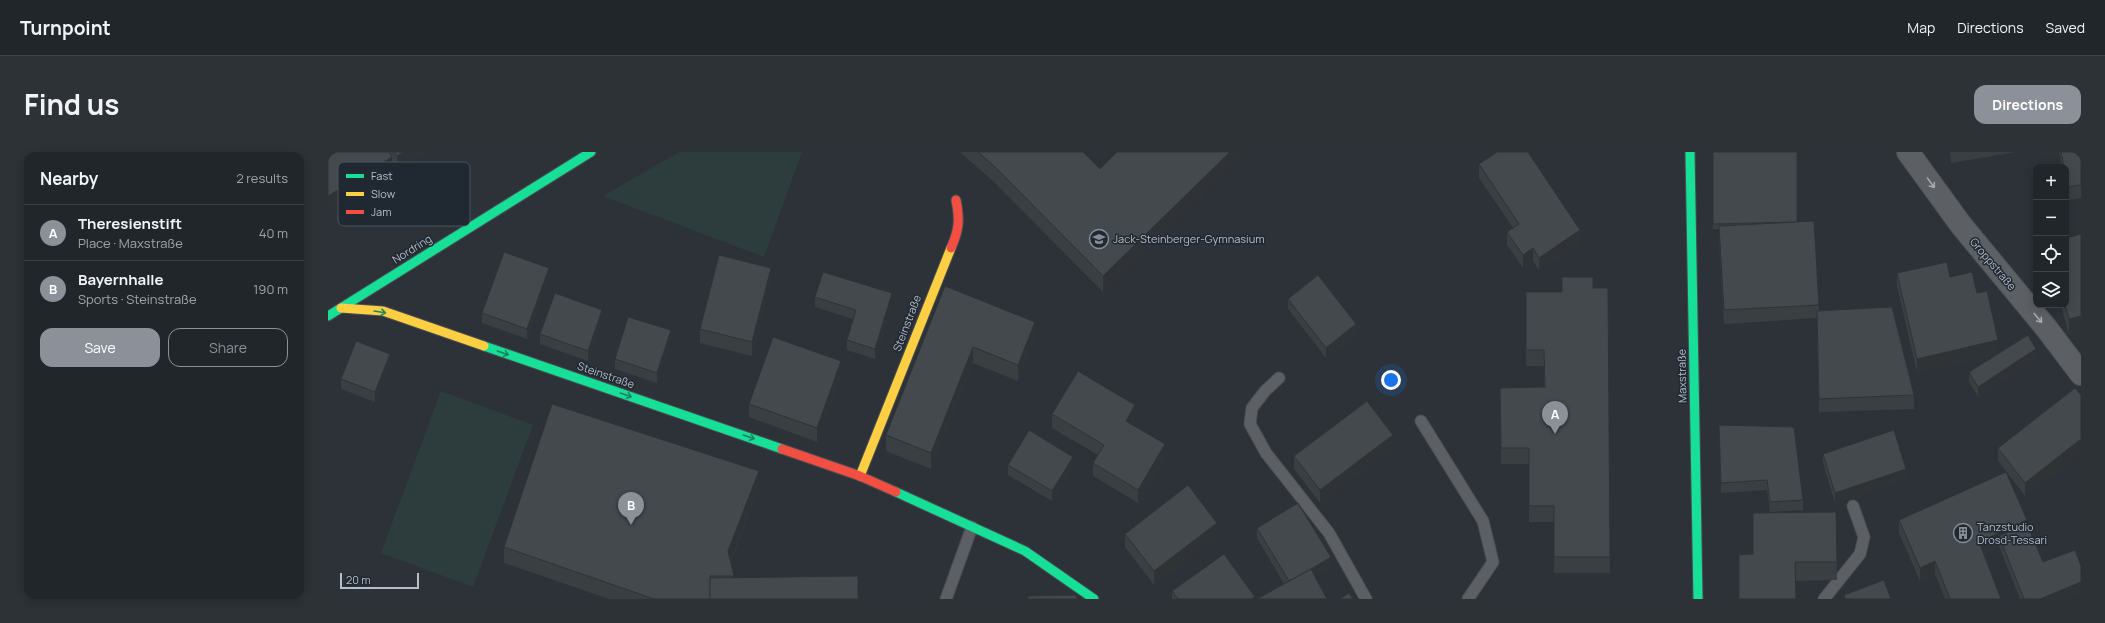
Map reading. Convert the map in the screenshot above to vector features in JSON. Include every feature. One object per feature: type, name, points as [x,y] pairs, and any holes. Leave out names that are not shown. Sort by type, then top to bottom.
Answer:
[{"type":"street","name":"Nordring","points":[[328,316],[591,152]]},
{"type":"street","name":"Maxstraße","points":[[1690,152],[1698,599]]},
{"type":"street","name":"Groppstraße","points":[[1908,152],[1961,225],[2047,329],[2081,374]]},
{"type":"street","name":"Steinstraße","points":[[860,476],[933,290],[958,232],[959,215],[956,200]]},
{"type":"street","name":"Steinstraße","points":[[341,308],[383,311],[860,476],[1025,551],[1094,599]]},
{"type":"lane","points":[[1279,378],[1265,391],[1252,408],[1250,424],[1266,453],[1329,533],[1366,599]]},
{"type":"lane","points":[[1421,421],[1483,521],[1485,528],[1493,562],[1468,599]]},
{"type":"lane","points":[[1824,599],[1860,554],[1864,536],[1853,506]]},
{"type":"lane","points":[[946,599],[972,527]]},
{"type":"shaded area","points":[[679,152],[802,152],[764,257],[603,196]]},
{"type":"shaded area","points":[[441,391],[533,425],[473,587],[381,553]]},
{"type":"building","points":[[328,152],[389,152],[392,157],[384,162],[338,162],[338,190],[328,196]]},
{"type":"building","points":[[394,152],[403,152],[397,156]]},
{"type":"building","name":"Jack-Steinberger-Gymnasium","points":[[978,152],[1083,152],[1100,169],[1117,152],[1230,152],[1103,276],[995,167]]},
{"type":"building","points":[[1497,152],[1528,152],[1580,230],[1539,258],[1533,248],[1523,255],[1507,232],[1519,224],[1479,164]]},
{"type":"building","points":[[1713,152],[1797,152],[1797,222],[1713,224]]},
{"type":"building","points":[[2061,152],[2081,152],[2081,185],[2069,187],[2069,164],[2063,164]]},
{"type":"building","points":[[1814,221],[1819,305],[1724,310],[1719,226]]},
{"type":"building","points":[[2081,234],[2081,316],[2069,319],[2066,308],[2069,308],[2069,237]]},
{"type":"building","points":[[504,252],[549,268],[527,329],[482,313]]},
{"type":"building","points":[[719,255],[771,268],[752,342],[700,329]]},
{"type":"building","points":[[1947,262],[1950,277],[1972,272],[1977,293],[1987,291],[1998,340],[1917,359],[1897,273]]},
{"type":"building","points":[[823,272],[892,293],[875,349],[847,340],[856,310],[815,297]]},
{"type":"building","points":[[1318,275],[1356,324],[1326,348],[1288,299]]},
{"type":"building","points":[[1562,277],[1593,277],[1593,288],[1608,288],[1610,557],[1554,557],[1554,506],[1529,506],[1529,448],[1501,448],[1500,388],[1545,387],[1544,350],[1526,350],[1526,292],[1562,292]]},
{"type":"building","points":[[945,286],[1035,322],[1018,365],[973,347],[931,453],[886,435]]},
{"type":"building","points":[[555,293],[602,310],[588,351],[540,334]]},
{"type":"building","points":[[1892,307],[1914,395],[1819,399],[1817,311]]},
{"type":"building","points":[[628,317],[671,330],[657,373],[615,359]]},
{"type":"building","points":[[2028,335],[2036,349],[1978,387],[1969,372]]},
{"type":"building","points":[[773,337],[841,361],[817,428],[749,404]]},
{"type":"building","points":[[356,341],[390,354],[375,392],[341,379]]},
{"type":"building","points":[[1078,371],[1135,405],[1126,421],[1165,444],[1138,490],[1093,463],[1104,445],[1052,414]]},
{"type":"building","points":[[2075,388],[2081,395],[2081,439],[2025,483],[1998,448]]},
{"type":"building","points":[[1367,401],[1393,435],[1320,490],[1294,456]]},
{"type":"building","points":[[552,404],[759,471],[728,551],[734,576],[710,576],[710,599],[654,599],[504,547]]},
{"type":"building","points":[[1719,425],[1794,427],[1803,500],[1770,502],[1767,480],[1721,483]]},
{"type":"building","points":[[1029,430],[1073,457],[1052,491],[1008,465]]},
{"type":"building","points":[[1894,430],[1906,469],[1835,493],[1823,454]]},
{"type":"building","points":[[2006,472],[2027,520],[1979,542],[2001,599],[1950,599],[1935,561],[1920,568],[1899,520]]},
{"type":"building","points":[[1188,485],[1217,523],[1154,571],[1125,534]]},
{"type":"building","points":[[1298,503],[1331,557],[1289,581],[1257,528]]},
{"type":"building","points":[[1836,512],[1837,562],[1795,562],[1796,599],[1739,599],[1739,555],[1753,554],[1753,513]]},
{"type":"building","points":[[2027,524],[2043,562],[2075,550],[2081,566],[2081,582],[2040,599],[2024,599],[1999,536]]},
{"type":"building","points":[[1224,554],[1255,597],[1251,599],[1178,599],[1172,591]]},
{"type":"building","points":[[1311,569],[1327,599],[1257,599]]},
{"type":"building","points":[[858,576],[858,599],[710,599],[710,578]]},
{"type":"building","points":[[1884,580],[1891,599],[1845,599],[1844,595]]},
{"type":"building","points":[[1349,593],[1353,599],[1339,599]]},
{"type":"building","points":[[1076,595],[1077,599],[1028,599],[1028,596]]},
{"type":"traffic: fast","points":[[328,316],[591,152]]},
{"type":"traffic: fast","points":[[1690,152],[1698,599]]},
{"type":"traffic: fast","points":[[484,346],[782,449]]},
{"type":"traffic: fast","points":[[896,492],[1025,551],[1094,599]]},
{"type":"traffic: slow","points":[[860,476],[951,248]]},
{"type":"traffic: slow","points":[[341,308],[383,311],[484,346]]},
{"type":"traffic: jam","points":[[951,248],[956,236],[958,225],[956,200]]},
{"type":"traffic: jam","points":[[782,449],[860,476],[896,492]]},
{"type":"place","name":"Jack-Steinberger-Gymnasium","points":[[1099,239]]},
{"type":"place","name":"Theresienstift","points":[[1555,434]]},
{"type":"place","name":"Bayernhalle","points":[[631,525]]},
{"type":"place","name":"Tanzstudio Drosd-Tessari","points":[[1963,533]]}]
